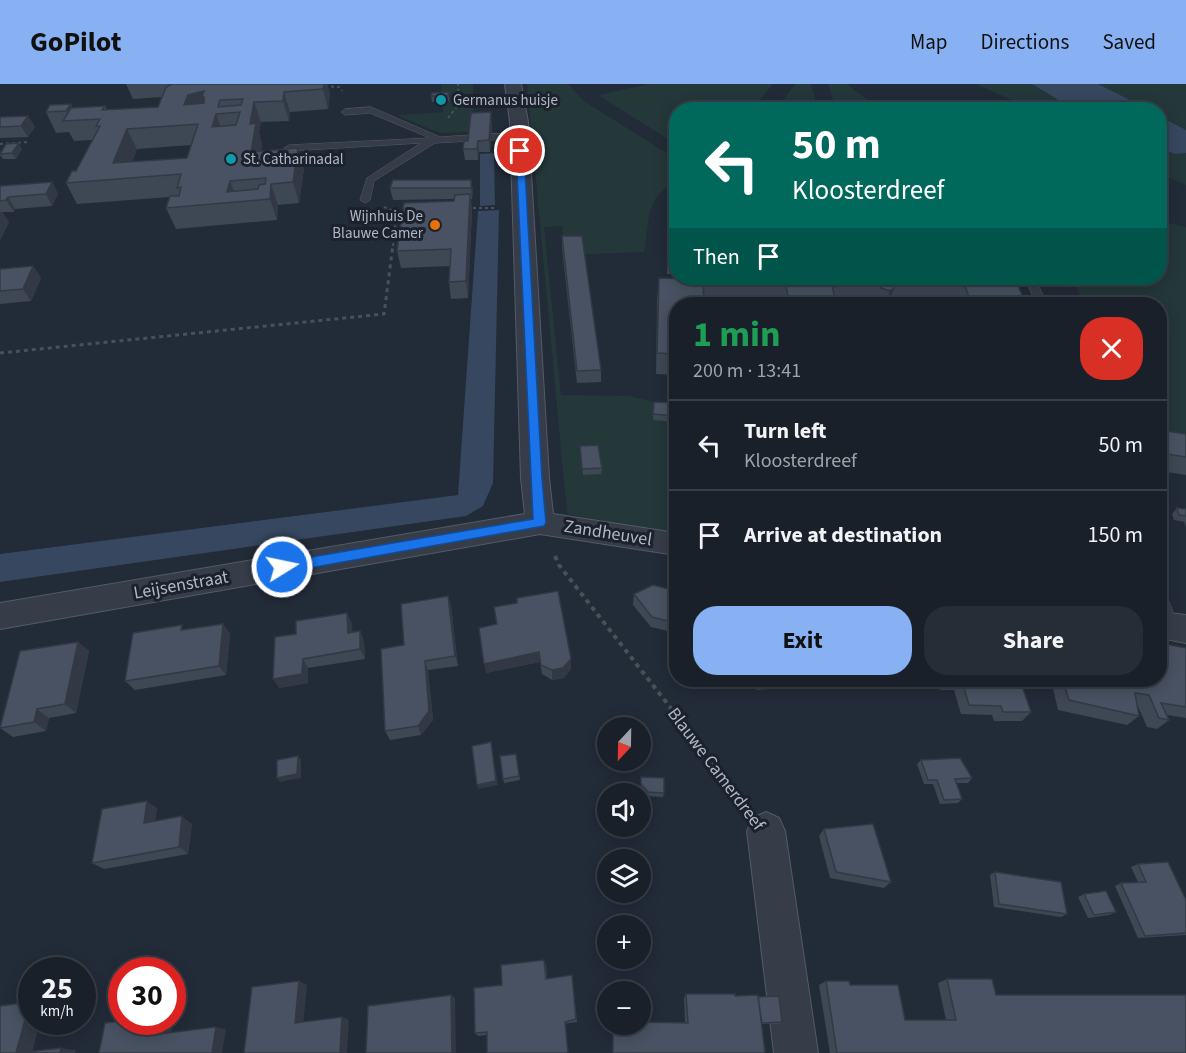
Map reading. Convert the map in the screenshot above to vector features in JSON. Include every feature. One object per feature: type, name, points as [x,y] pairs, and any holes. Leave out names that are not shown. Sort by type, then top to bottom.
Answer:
[{"type":"street","points":[[513,84],[524,208],[535,478],[540,523]]},
{"type":"street","name":"Zandheuvel","points":[[540,523],[669,543]]},
{"type":"street","name":"Leijsenstraat","points":[[0,616],[540,523]]},
{"type":"street","name":"Blauwe Camerdreef","points":[[766,831],[796,1053]]},
{"type":"lane","points":[[345,112],[371,110],[436,137]]},
{"type":"lane","points":[[491,137],[519,136]]},
{"type":"lane","points":[[364,200],[370,180],[436,137]]},
{"type":"lane","points":[[289,148],[436,137],[471,138]]},
{"type":"path","points":[[436,137],[459,104],[458,84]]},
{"type":"path","points":[[316,86],[339,87],[349,102],[371,110]]},
{"type":"path","points":[[0,144],[30,142]]},
{"type":"path","points":[[364,200],[397,212],[408,211]]},
{"type":"path","points":[[464,208],[524,208]]},
{"type":"path","points":[[0,353],[384,314],[397,212]]},
{"type":"path","name":"Blauwe Camerdreef","points":[[540,523],[559,565],[766,831]]},
{"type":"shaded area","points":[[441,84],[473,84],[473,114],[469,132],[440,133],[396,115],[443,112]]},
{"type":"shaded area","points":[[527,84],[568,84],[584,101],[669,155],[669,186],[653,203],[648,220],[644,252],[565,255],[562,226],[544,227],[561,395],[629,396],[669,405],[669,533],[567,514]]},
{"type":"shaded area","points":[[649,84],[773,84],[758,102],[669,102],[669,140],[598,95]]},
{"type":"shaded area","points":[[795,84],[811,84],[816,102],[782,102]]},
{"type":"shaded area","points":[[828,84],[847,84],[870,102],[834,102]]},
{"type":"shaded area","points":[[976,84],[1032,84],[1062,102],[1016,102]]},
{"type":"shaded area","points":[[1098,84],[1186,84],[1186,130],[1167,119],[1167,102],[1134,102]]},
{"type":"shaded area","points":[[1167,151],[1175,154],[1186,153],[1186,185],[1167,177]]},
{"type":"shaded area","points":[[1167,223],[1186,227],[1186,434],[1167,433],[1167,297],[1081,297],[1076,285],[1167,285]]},
{"type":"water","points":[[1032,84],[1098,84],[1134,102],[1062,102]]},
{"type":"water","points":[[1167,120],[1186,130],[1186,153],[1175,154],[1167,151]]},
{"type":"water","points":[[494,153],[495,205],[480,206],[480,154]]},
{"type":"water","points":[[499,210],[493,483],[483,506],[466,516],[0,582],[0,554],[458,495],[478,211]]},
{"type":"building","points":[[172,84],[324,84],[323,89],[284,92],[283,101],[254,102],[250,124],[256,123],[251,152],[298,148],[293,182],[271,184],[270,199],[166,208],[170,196],[179,196],[181,187],[177,188],[181,174],[66,183],[72,171],[76,171],[100,126],[96,126],[100,119],[63,121],[71,108],[105,106],[102,110],[158,107],[166,87]],"holes":[[[204,91],[202,97],[204,97],[204,103],[184,105],[188,95]],[[243,99],[241,105],[218,107],[220,100]],[[240,112],[236,125],[212,127],[216,114]],[[198,124],[187,158],[113,163],[127,129]],[[266,178],[265,184],[259,185],[258,189],[227,192],[230,181]]]},
{"type":"building","points":[[449,92],[448,96],[431,96],[432,93]]},
{"type":"building","points":[[71,104],[66,111],[46,112],[50,105]]},
{"type":"building","points":[[491,112],[489,140],[478,141],[477,149],[463,149],[464,141],[468,141],[471,113]]},
{"type":"building","points":[[28,116],[21,126],[0,127],[0,117]]},
{"type":"building","points":[[19,143],[12,153],[0,154],[6,144]]},
{"type":"building","points":[[393,180],[471,180],[471,188],[390,188]]},
{"type":"building","points":[[52,182],[46,194],[8,197],[0,201],[0,186]]},
{"type":"building","points":[[470,194],[466,281],[449,282],[451,249],[397,251],[404,203],[454,201],[455,195]]},
{"type":"building","points":[[562,236],[582,236],[601,370],[577,371]]},
{"type":"building","points":[[33,266],[23,289],[0,291],[0,269]]},
{"type":"building","points":[[659,278],[669,278],[669,285],[703,285],[704,297],[669,297],[669,354],[657,353]]},
{"type":"building","points":[[786,285],[832,285],[835,297],[788,297]]},
{"type":"building","points":[[880,285],[894,285],[890,291],[881,288]]},
{"type":"building","points":[[930,285],[1018,285],[1023,297],[969,297],[965,286]]},
{"type":"building","points":[[654,402],[669,403],[669,415],[653,414]]},
{"type":"building","points":[[1167,431],[1186,434],[1186,457],[1167,454]]},
{"type":"building","points":[[598,445],[602,468],[582,469],[580,446]]},
{"type":"building","points":[[1177,508],[1186,509],[1186,516],[1179,515]]},
{"type":"building","points":[[653,585],[669,589],[669,621],[652,617],[634,594]]},
{"type":"building","points":[[558,591],[571,659],[563,668],[552,670],[541,665],[539,652],[484,664],[479,628],[497,624],[494,607],[517,603],[517,598]]},
{"type":"building","points":[[448,596],[455,656],[425,661],[429,711],[418,726],[385,731],[381,649],[404,645],[401,604]]},
{"type":"building","points":[[347,613],[348,633],[360,631],[360,649],[303,659],[302,674],[273,679],[275,637],[296,634],[296,621]]},
{"type":"building","points":[[223,624],[219,666],[125,681],[133,633],[182,625],[181,630]]},
{"type":"building","points":[[78,642],[65,704],[37,709],[34,722],[0,728],[20,651]]},
{"type":"building","points":[[1167,644],[1186,648],[1186,707],[1161,703],[1169,720],[1159,718],[1149,695],[1135,693],[1139,716],[1069,700],[1065,687],[1167,687]]},
{"type":"building","points":[[964,687],[1022,687],[1031,712],[1003,712],[1001,706],[969,705]]},
{"type":"building","points":[[491,742],[496,781],[477,785],[472,746]]},
{"type":"building","points":[[516,754],[519,776],[503,779],[500,756]]},
{"type":"building","points":[[298,756],[297,774],[277,778],[277,760]]},
{"type":"building","points":[[960,758],[972,778],[955,779],[962,799],[944,800],[937,780],[928,780],[921,760]]},
{"type":"building","points":[[641,777],[664,778],[664,793],[651,792],[651,783],[641,783]]},
{"type":"building","points":[[147,801],[144,823],[182,816],[179,847],[92,863],[102,809]]},
{"type":"building","points":[[873,824],[891,882],[836,872],[824,829]]},
{"type":"building","points":[[1168,862],[1186,898],[1186,933],[1145,936],[1121,883],[1146,882],[1138,864]]},
{"type":"building","points":[[995,872],[1061,882],[1067,914],[999,904]]},
{"type":"building","points":[[1106,891],[1116,912],[1094,915],[1084,894]]},
{"type":"building","points":[[544,960],[546,979],[572,975],[576,1019],[565,1022],[568,1053],[487,1053],[487,1032],[475,1033],[474,988],[502,985],[501,965]]},
{"type":"building","points":[[947,979],[992,979],[996,995],[1186,995],[1186,1053],[837,1053],[826,981],[849,981],[850,985],[898,985],[905,1020],[956,1020]]},
{"type":"building","points":[[299,981],[295,1023],[342,1017],[340,1053],[244,1053],[252,987]]},
{"type":"building","points":[[686,994],[758,995],[765,1053],[613,1053],[613,1035],[651,1035],[651,1022],[688,1023]]},
{"type":"building","points":[[451,995],[452,1053],[366,1053],[368,1006]]},
{"type":"building","points":[[779,996],[782,1022],[762,1023],[758,997]]},
{"type":"building","points":[[18,1004],[18,1035],[21,1035],[16,1053],[0,1053],[0,1006]]},
{"type":"building","points":[[105,1023],[108,1023],[108,1035],[186,1035],[186,1031],[216,1027],[212,1053],[99,1053]]},
{"type":"building","points":[[61,1048],[60,1053],[18,1053]]},
{"type":"place","name":"Germanus huisje","points":[[441,100]]},
{"type":"place","name":"St. Catharinadal","points":[[231,159]]},
{"type":"place","name":"Wijnhuis De Blauwe Camer","points":[[435,225]]},
{"type":"route","points":[[282,567],[540,523],[535,478],[520,151]]}]
